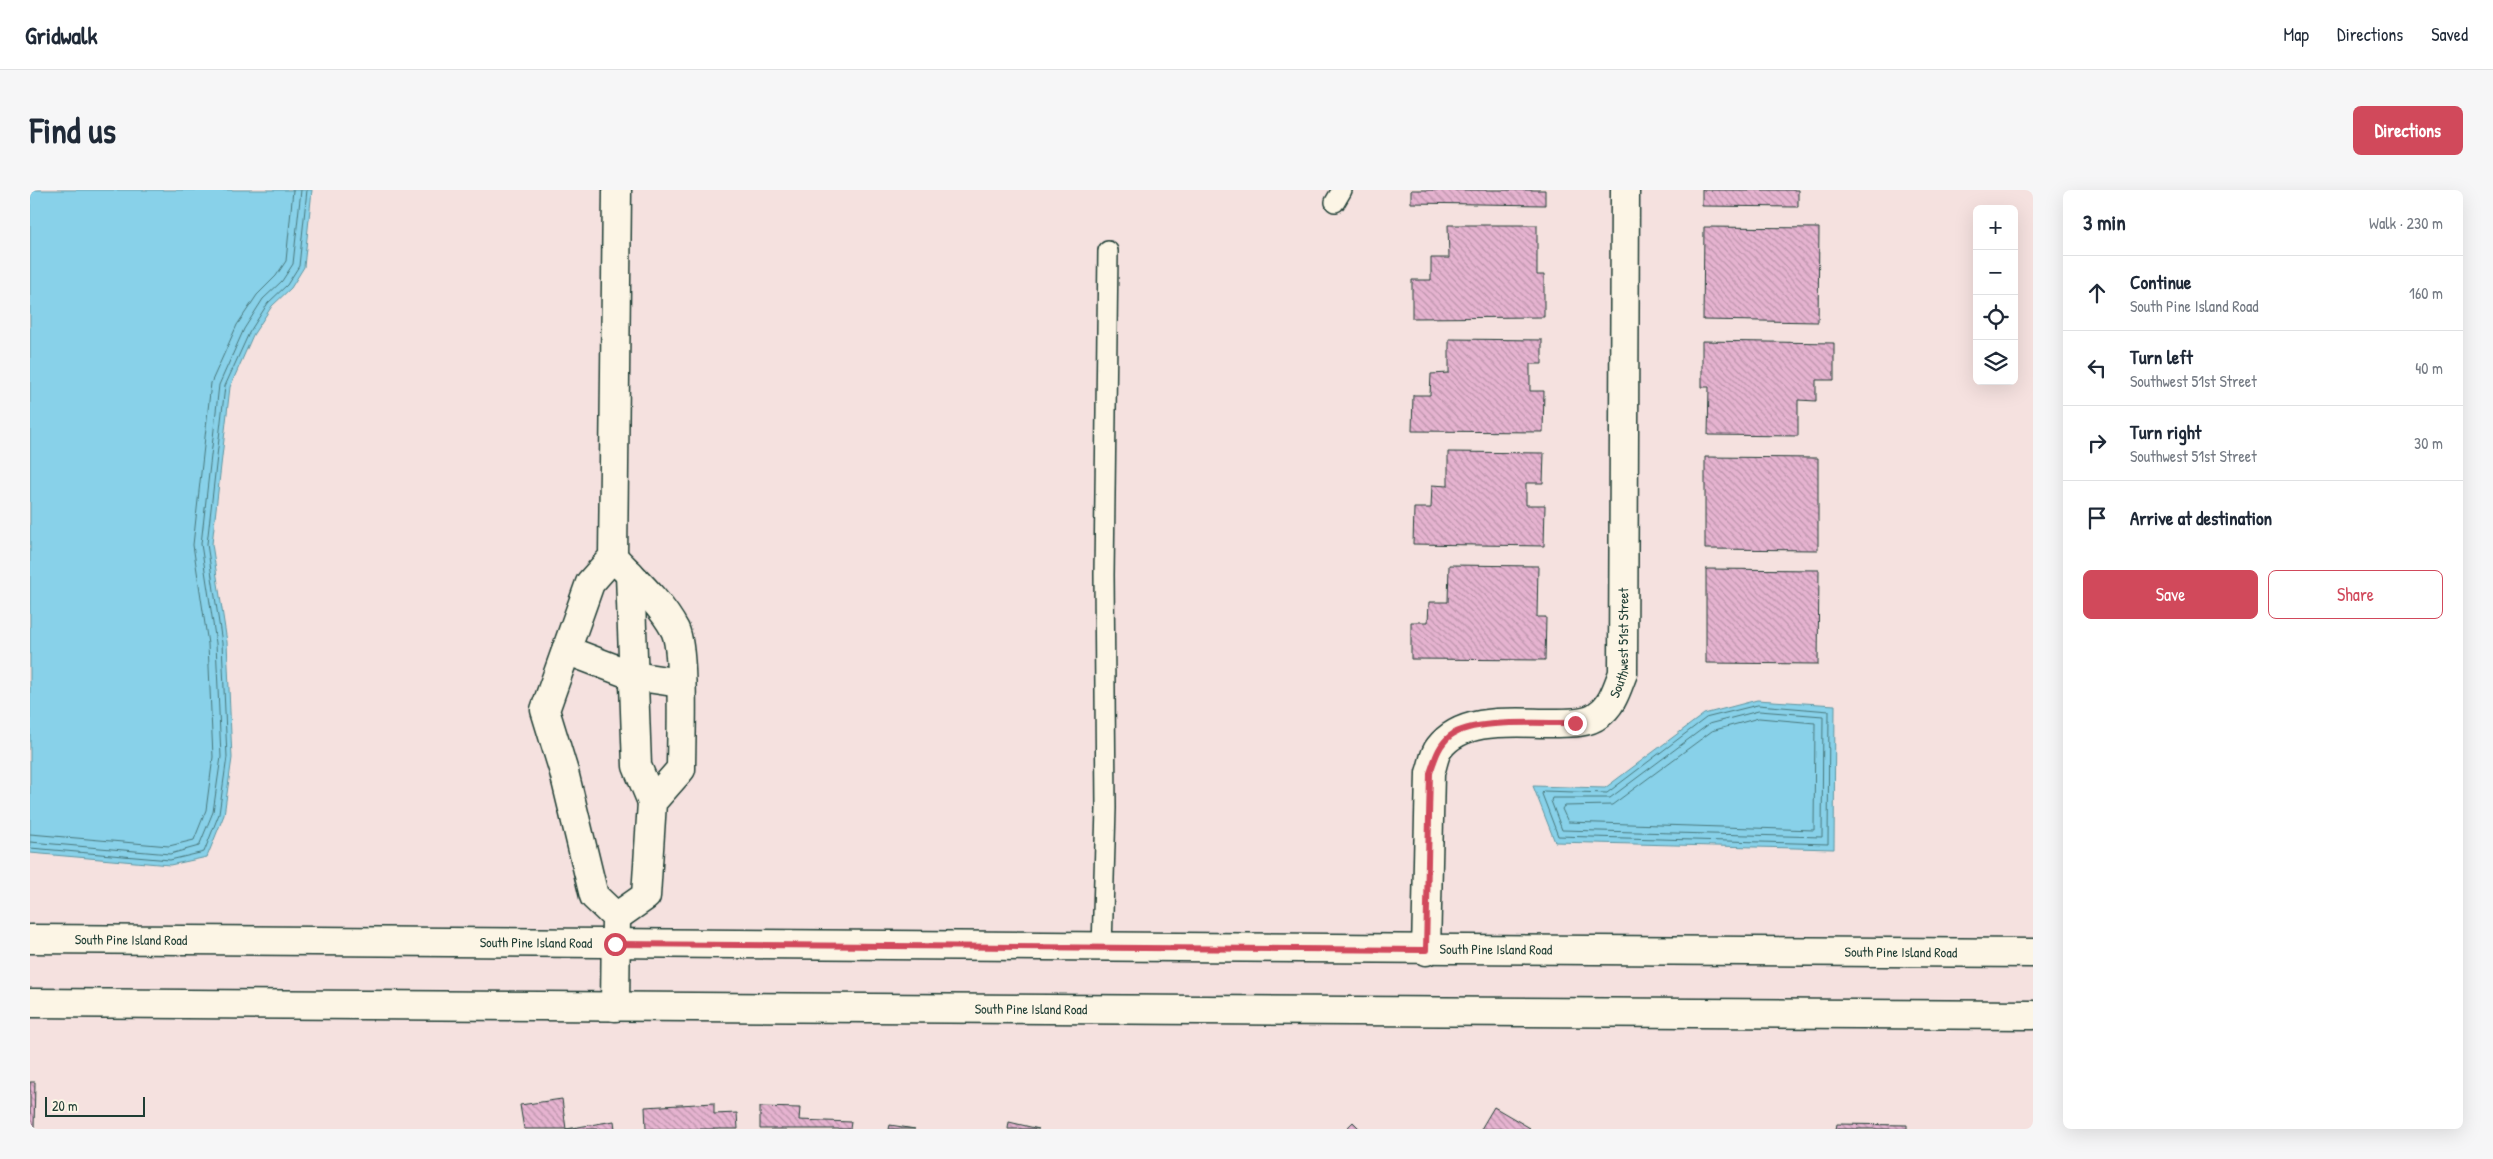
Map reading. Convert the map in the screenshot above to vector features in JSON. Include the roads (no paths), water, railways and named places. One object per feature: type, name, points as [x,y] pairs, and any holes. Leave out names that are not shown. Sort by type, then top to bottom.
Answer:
[{"type":"main road","points":[[616,930],[646,896],[652,802],[637,766],[634,676],[622,566],[618,190]]},
{"type":"main road","name":"Southwest 51st Street","points":[[1426,950],[1430,773],[1438,749],[1450,736],[1468,727],[1575,723],[1598,715],[1613,699],[1623,673],[1625,190]]},
{"type":"main road","points":[[615,1007],[616,930],[594,896],[564,772],[545,710],[590,583],[622,566]]},
{"type":"main road","points":[[622,566],[660,607],[676,632],[680,683],[681,769],[652,802]]},
{"type":"main road","points":[[566,650],[634,676],[680,683]]},
{"type":"main road","name":"South Pine Island Road","points":[[30,939],[616,930],[1102,948],[2033,953]]},
{"type":"main road","name":"South Pine Island Road","points":[[30,1003],[2033,1015]]},
{"type":"lane","points":[[1102,948],[1106,808],[1104,575],[1108,250]]},
{"type":"water","points":[[30,190],[312,190],[304,267],[291,288],[272,306],[253,335],[230,387],[212,544],[227,642],[232,758],[224,815],[207,857],[170,865],[30,853]]},
{"type":"water","points":[[1757,700],[1835,705],[1834,849],[1555,842],[1533,786],[1605,788],[1704,714]]}]
